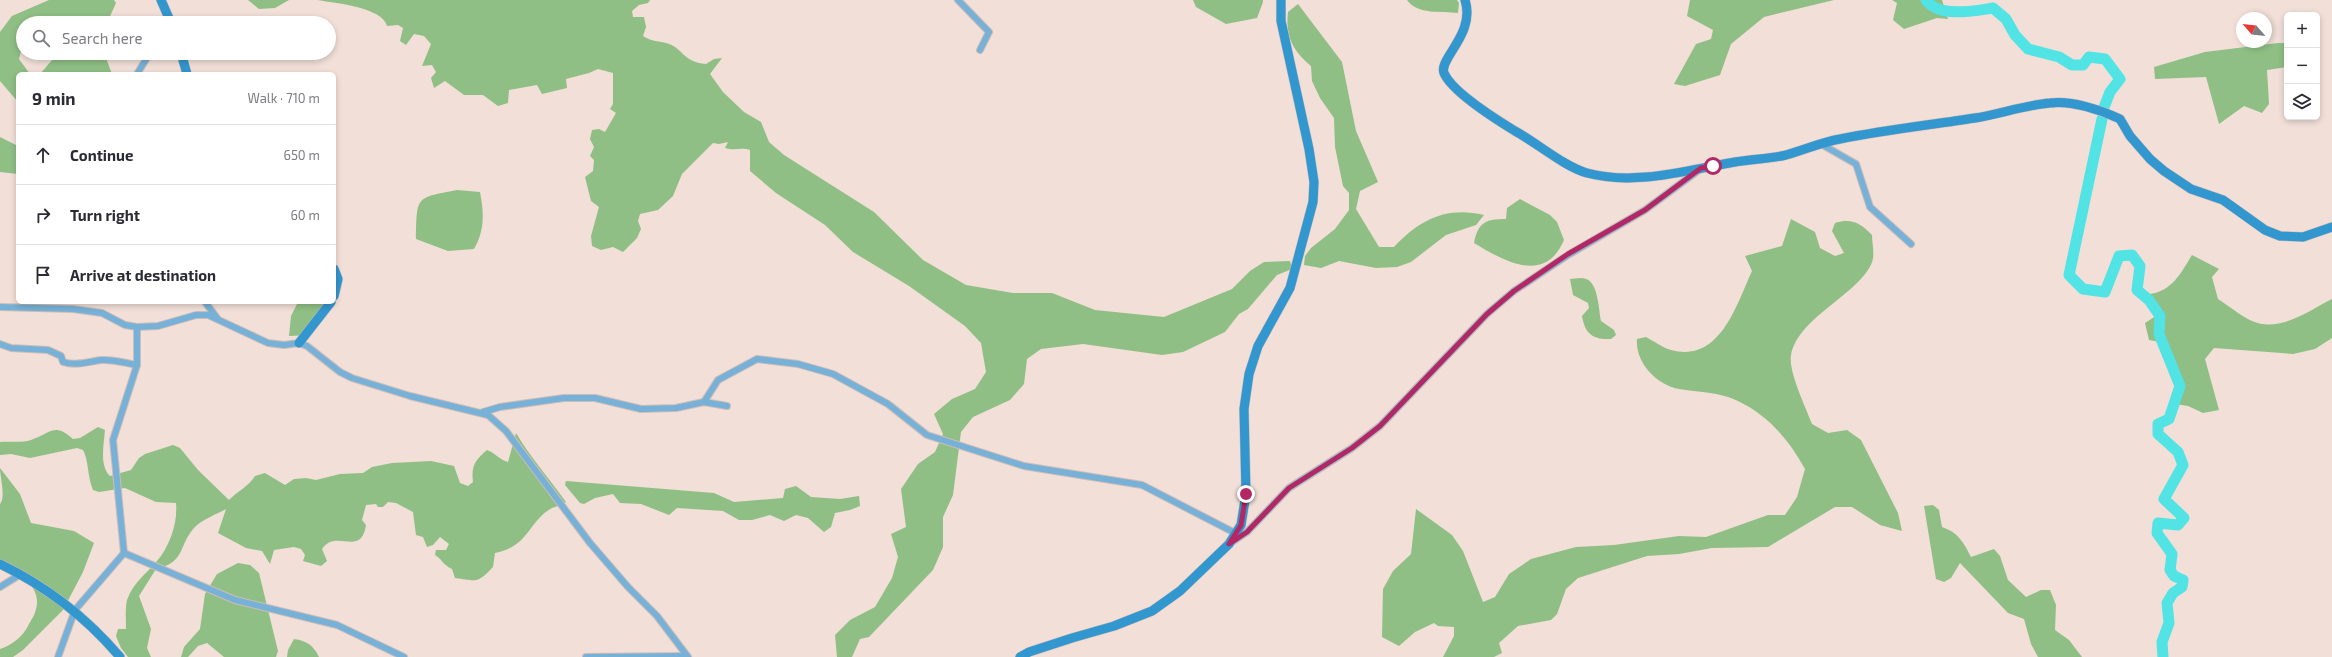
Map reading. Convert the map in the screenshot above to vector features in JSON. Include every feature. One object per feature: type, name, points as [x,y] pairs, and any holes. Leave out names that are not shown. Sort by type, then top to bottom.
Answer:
[{"type":"street","points":[[161,0],[168,16]]},
{"type":"street","points":[[958,0],[989,32],[980,50]]},
{"type":"street","points":[[1229,544],[1236,534],[1244,515],[1246,494],[1244,409],[1249,374],[1258,346],[1290,288],[1313,202],[1314,182],[1309,149],[1281,21],[1281,0]]},
{"type":"street","points":[[1465,0],[1468,22],[1442,68],[1444,74],[1458,90],[1487,114],[1541,146],[1566,165],[1587,173],[1641,178],[1786,155],[1838,139],[1985,116],[2049,103],[2068,103],[2120,120],[2130,136],[2150,160],[2164,171],[2191,189],[2223,200],[2265,230],[2280,236],[2303,237],[2332,226]]},
{"type":"street","points":[[138,72],[146,60]]},
{"type":"street","points":[[183,60],[186,72]]},
{"type":"street","points":[[1821,144],[1856,164],[1870,207],[1911,244]]},
{"type":"street","points":[[1020,657],[1029,652],[1114,626],[1152,610],[1180,591],[1229,544],[1247,532],[1289,488],[1352,448],[1380,426],[1487,314],[1514,291],[1568,254],[1645,210],[1701,168]]},
{"type":"street","points":[[336,274],[338,279],[336,288]]},
{"type":"street","points":[[206,304],[218,320]]},
{"type":"street","points":[[299,343],[329,304]]},
{"type":"street","points":[[0,307],[73,309],[102,313],[125,325],[137,327],[158,326],[196,315],[208,315],[268,343],[284,345],[299,343],[313,350],[340,372],[352,378],[410,396],[482,413],[491,417],[506,431],[590,543],[628,588],[657,616],[688,656]]},
{"type":"street","points":[[58,657],[75,610],[124,552],[113,440],[137,364],[137,327]]},
{"type":"street","points":[[0,344],[11,348],[48,350],[61,356],[63,362],[70,364],[85,364],[102,360],[137,364]]},
{"type":"street","points":[[704,402],[718,380],[757,359],[798,364],[833,374],[888,404],[927,435],[1024,466],[1142,485],[1236,534]]},
{"type":"street","points":[[482,413],[500,407],[564,398],[595,398],[641,408],[676,408],[704,402],[727,406]]},
{"type":"street","points":[[124,552],[235,600],[337,625],[404,657]]},
{"type":"street","points":[[0,564],[21,574],[75,610],[101,634],[120,657]]},
{"type":"street","points":[[0,587],[21,574]]},
{"type":"street","points":[[586,657],[688,656]]},
{"type":"green space","points":[[49,0],[114,0],[116,3],[110,16],[16,16],[16,60],[20,60],[29,72],[16,72],[16,100],[0,81],[0,32],[12,16]]},
{"type":"green space","points":[[248,0],[289,0],[275,8],[259,9]]},
{"type":"green space","points":[[317,0],[650,0],[648,3],[639,5],[632,11],[633,17],[644,17],[646,27],[643,36],[651,40],[672,45],[692,61],[698,63],[706,64],[714,59],[722,58],[710,74],[723,92],[744,112],[761,122],[769,142],[784,155],[874,212],[923,260],[966,285],[1013,293],[1052,293],[1095,310],[1164,317],[1232,289],[1250,271],[1264,262],[1290,261],[1292,269],[1277,275],[1248,309],[1239,314],[1225,332],[1183,352],[1162,355],[1083,344],[1041,349],[1027,359],[1024,384],[1010,400],[973,417],[961,432],[953,495],[943,517],[943,547],[933,570],[869,637],[860,639],[852,657],[837,657],[835,635],[850,620],[875,607],[892,578],[898,557],[891,534],[906,527],[901,489],[918,464],[935,452],[943,434],[934,414],[952,399],[975,389],[986,372],[981,343],[965,326],[909,286],[853,252],[825,225],[776,193],[750,171],[750,150],[725,148],[728,142],[719,144],[713,143],[682,174],[673,196],[658,210],[640,214],[638,221],[641,229],[637,238],[623,252],[613,247],[601,250],[592,246],[591,236],[599,207],[591,201],[585,177],[593,171],[594,160],[590,156],[594,147],[590,139],[592,130],[599,129],[605,132],[616,113],[610,109],[613,104],[613,73],[598,69],[566,79],[567,88],[542,94],[537,85],[509,90],[508,103],[498,106],[483,95],[464,95],[445,81],[434,88],[431,78],[436,72],[432,65],[422,66],[431,44],[424,36],[414,34],[406,45],[400,41],[403,28],[398,25],[387,26],[376,14],[367,10]]},
{"type":"green space","points":[[1193,0],[1263,0],[1263,2],[1257,18],[1226,24],[1196,7]]},
{"type":"green space","points":[[1407,0],[1457,0],[1459,3],[1458,13],[1423,10],[1411,5]]},
{"type":"green space","points":[[1690,0],[1834,0],[1764,17],[1731,44],[1720,75],[1685,86],[1674,84],[1696,44],[1711,39],[1713,30],[1687,16]]},
{"type":"green space","points":[[1892,0],[1942,0],[1948,19],[1937,18],[1904,29],[1893,20],[1897,3]]},
{"type":"green space","points":[[1298,4],[1342,62],[1356,131],[1378,182],[1360,191],[1356,209],[1379,247],[1394,247],[1404,237],[1424,222],[1446,214],[1458,212],[1484,215],[1476,225],[1446,235],[1411,262],[1397,267],[1376,268],[1339,261],[1321,268],[1304,265],[1305,256],[1311,248],[1335,229],[1349,210],[1349,193],[1343,186],[1335,147],[1334,118],[1320,98],[1312,81],[1311,66],[1299,55],[1289,36],[1287,21],[1288,12]]},
{"type":"green space","points":[[2284,43],[2284,67],[2267,70],[2269,104],[2262,113],[2244,106],[2219,124],[2206,77],[2155,79],[2154,67],[2205,52],[2237,48],[2272,48],[2272,44]]},
{"type":"green space","points":[[52,60],[107,60],[111,72],[42,72]]},
{"type":"green space","points":[[0,137],[16,145],[16,174],[0,172]]},
{"type":"green space","points":[[457,190],[480,192],[483,221],[478,242],[474,249],[448,251],[416,239],[417,214],[421,201],[433,195]]},
{"type":"green space","points":[[1520,199],[1550,215],[1557,222],[1564,240],[1556,254],[1546,262],[1535,265],[1523,265],[1511,262],[1474,243],[1478,230],[1484,223],[1493,220],[1506,219],[1507,208]]},
{"type":"green space","points":[[1791,219],[1815,232],[1820,248],[1835,256],[1844,253],[1832,231],[1835,223],[1851,221],[1864,227],[1872,235],[1873,259],[1866,273],[1856,284],[1805,329],[1796,341],[1791,355],[1791,362],[1795,380],[1812,424],[1828,433],[1847,430],[1861,440],[1898,513],[1902,531],[1880,525],[1852,507],[1835,507],[1768,547],[1712,548],[1679,554],[1647,556],[1578,578],[1566,589],[1557,614],[1551,620],[1518,626],[1499,643],[1502,653],[1494,657],[1443,657],[1454,636],[1454,627],[1438,626],[1434,623],[1415,632],[1399,646],[1382,637],[1383,589],[1393,571],[1411,554],[1416,509],[1452,535],[1463,551],[1483,602],[1495,597],[1509,574],[1531,559],[1576,547],[1614,545],[1679,536],[1706,537],[1768,515],[1785,515],[1797,497],[1805,469],[1785,439],[1769,421],[1738,401],[1716,394],[1679,389],[1662,383],[1643,364],[1637,348],[1637,339],[1646,337],[1668,349],[1688,352],[1702,348],[1714,340],[1732,315],[1752,271],[1745,256],[1782,246]]},
{"type":"green space","points":[[2192,255],[2219,269],[2212,277],[2218,299],[2252,321],[2262,324],[2273,324],[2294,319],[2332,299],[2332,338],[2315,349],[2293,354],[2214,348],[2205,359],[2219,410],[2203,413],[2188,406],[2169,403],[2175,387],[2166,343],[2149,340],[2145,323],[2162,312],[2150,294],[2158,292],[2170,285],[2180,274]]},
{"type":"green space","points":[[1584,278],[1590,281],[1593,285],[1597,297],[1601,321],[1614,330],[1616,335],[1611,339],[1595,337],[1591,335],[1585,327],[1582,316],[1589,308],[1588,303],[1573,295],[1570,279]]},
{"type":"green space","points":[[297,304],[323,304],[310,335],[289,336],[291,316]]},
{"type":"green space","points":[[98,427],[105,430],[103,460],[104,466],[110,476],[131,470],[139,458],[145,454],[173,445],[180,448],[198,470],[229,500],[250,483],[255,476],[265,473],[285,485],[294,479],[306,478],[316,480],[340,474],[363,473],[372,467],[392,463],[431,461],[454,466],[460,483],[468,486],[473,482],[473,467],[479,457],[487,450],[502,460],[508,462],[516,433],[533,459],[566,502],[544,513],[528,533],[515,545],[507,550],[495,553],[493,567],[480,579],[476,580],[455,578],[452,569],[435,555],[436,550],[446,550],[449,544],[440,537],[433,545],[427,547],[423,537],[416,535],[413,512],[396,503],[388,502],[383,507],[378,507],[376,504],[366,505],[362,520],[366,525],[363,535],[359,540],[354,542],[334,541],[328,543],[322,549],[327,561],[321,566],[303,561],[305,555],[301,549],[294,547],[274,550],[270,564],[262,551],[246,548],[218,533],[226,509],[197,525],[189,535],[177,558],[166,566],[156,569],[139,596],[151,629],[147,648],[151,657],[128,657],[121,648],[116,636],[118,629],[126,629],[127,600],[136,584],[162,555],[166,548],[172,534],[176,518],[176,503],[156,502],[125,488],[99,492],[93,490],[85,454],[83,450],[77,448],[30,458],[11,454],[0,455],[0,442],[27,441],[52,430],[61,431],[73,439],[80,438]]},
{"type":"green space","points":[[0,468],[20,494],[31,523],[74,531],[94,543],[83,572],[63,610],[23,650],[13,657],[0,657],[0,649],[4,648],[20,637],[35,613],[37,601],[32,586],[20,574],[0,560],[0,504],[3,497],[3,492]]},
{"type":"green space","points":[[566,481],[714,493],[734,502],[783,498],[785,489],[796,486],[811,497],[840,499],[859,496],[860,506],[835,513],[831,527],[824,532],[808,518],[796,515],[784,521],[770,515],[752,520],[739,520],[723,511],[677,508],[669,515],[641,504],[620,503],[613,494],[595,498],[584,504],[580,503],[565,485]]},
{"type":"green space","points":[[1933,505],[1939,510],[1942,527],[1948,529],[1960,539],[1971,557],[1994,549],[2000,556],[2008,580],[2026,597],[2041,590],[2050,590],[2056,605],[2055,630],[2069,640],[2082,657],[2038,657],[2031,644],[2024,619],[2008,613],[1960,563],[1951,578],[1944,582],[1936,579],[1924,506]]},
{"type":"green space","points":[[238,563],[250,565],[259,573],[278,651],[276,657],[224,657],[207,643],[198,646],[188,657],[181,657],[184,647],[200,629],[205,594],[217,574]]},
{"type":"green space","points":[[294,639],[309,644],[319,657],[287,657],[288,650]]},
{"type":"waterway","points":[[1926,0],[1932,6],[1948,11],[1967,12],[1993,8],[2006,19],[2015,35],[2028,49],[2059,57],[2072,65],[2083,65],[2089,57],[2105,59],[2120,79],[2110,92],[2103,110]]},
{"type":"waterway","points":[[2102,119],[2069,275],[2083,289],[2105,292],[2119,256],[2132,255],[2140,266],[2137,290],[2149,300],[2160,316],[2159,334],[2180,386],[2169,419],[2158,424],[2158,434],[2178,452],[2183,465],[2164,499],[2184,518],[2178,525],[2158,523],[2157,533],[2172,554],[2170,570],[2174,576],[2183,580],[2182,587],[2173,593],[2167,603],[2169,623],[2162,642],[2163,657]]},
{"type":"route","points":[[1246,494],[1244,515],[1241,525],[1229,544],[1247,532],[1276,499],[1289,488],[1352,448],[1380,426],[1405,403],[1427,377],[1487,314],[1514,291],[1539,276],[1568,254],[1645,210],[1701,168],[1713,166]]}]
